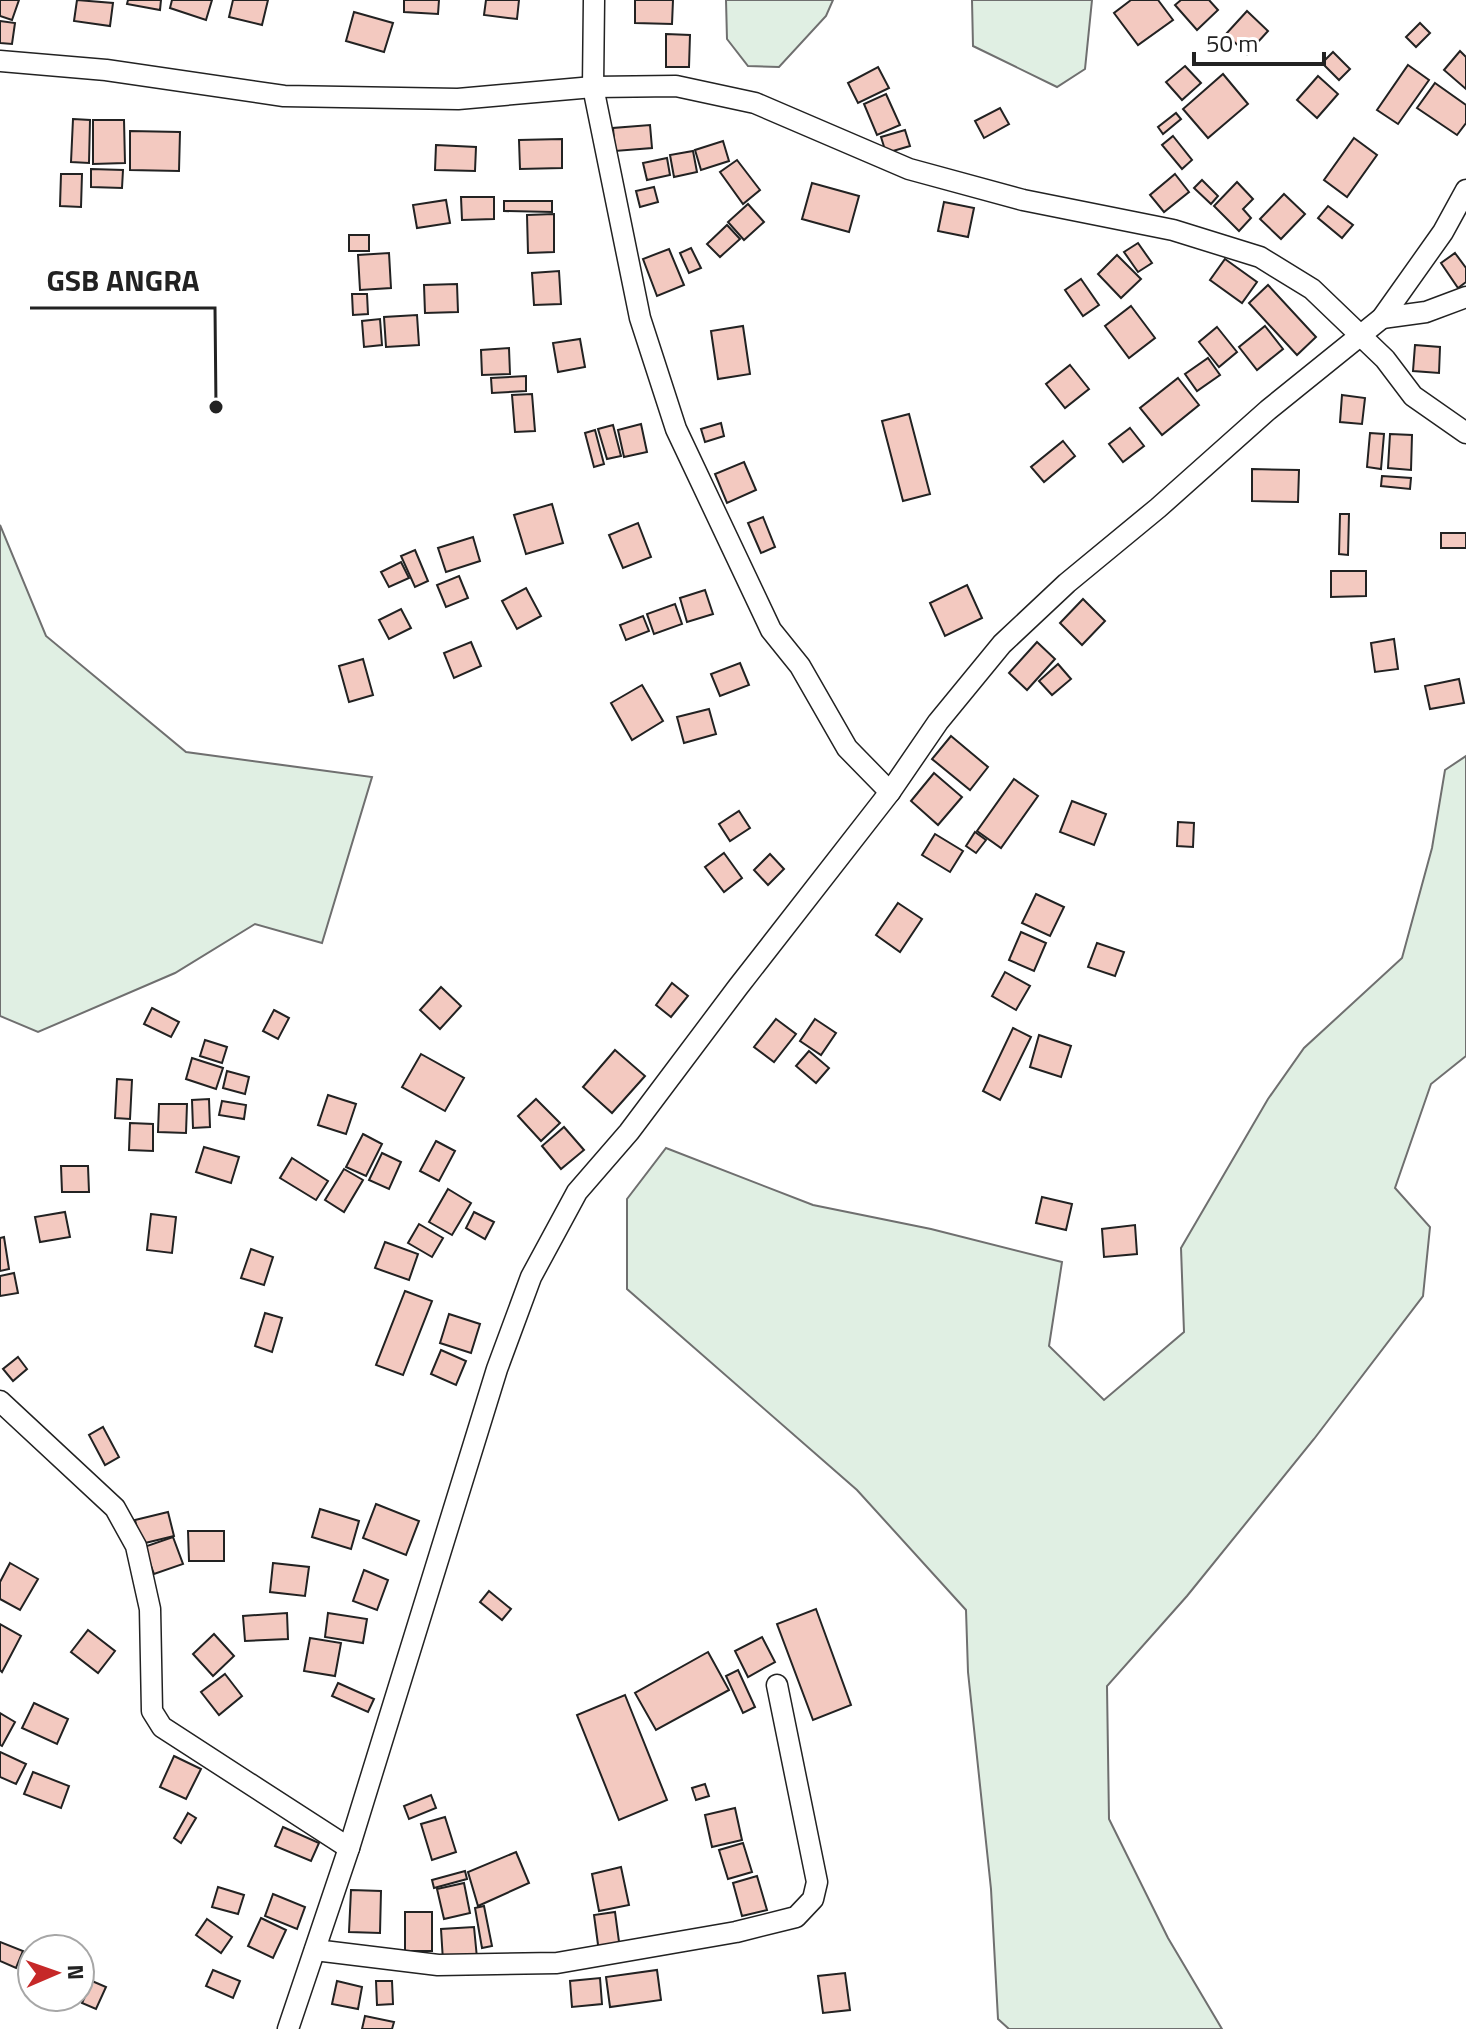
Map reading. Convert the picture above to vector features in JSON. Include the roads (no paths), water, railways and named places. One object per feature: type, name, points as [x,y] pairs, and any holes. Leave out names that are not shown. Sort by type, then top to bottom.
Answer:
[{"type":"street","points":[[594,0],[593,87],[640,318],[676,429],[771,630],[800,666],[847,748],[890,792]]},
{"type":"street","points":[[0,61],[106,70],[284,96],[458,99],[593,87],[676,86],[755,103],[909,169],[1023,200],[1173,230],[1260,257],[1312,289],[1385,359],[1413,396],[1466,433]]},
{"type":"street","points":[[288,2029],[349,1848],[497,1369],[531,1277],[577,1192],[629,1132],[890,792],[938,722],[1002,644],[1067,583],[1268,410],[1382,318],[1443,232],[1466,190]]},
{"type":"street","points":[[1382,318],[1426,312],[1466,297]]},
{"type":"street","points":[[0,1401],[115,1508],[136,1546],[150,1609],[152,1711],[162,1727],[349,1848]]},
{"type":"street","points":[[315,1950],[438,1965],[557,1963],[736,1932],[796,1917],[813,1899],[817,1882],[777,1685]]},
{"type":"place","name":"GSB ANGRA","points":[[216,407]]}]
